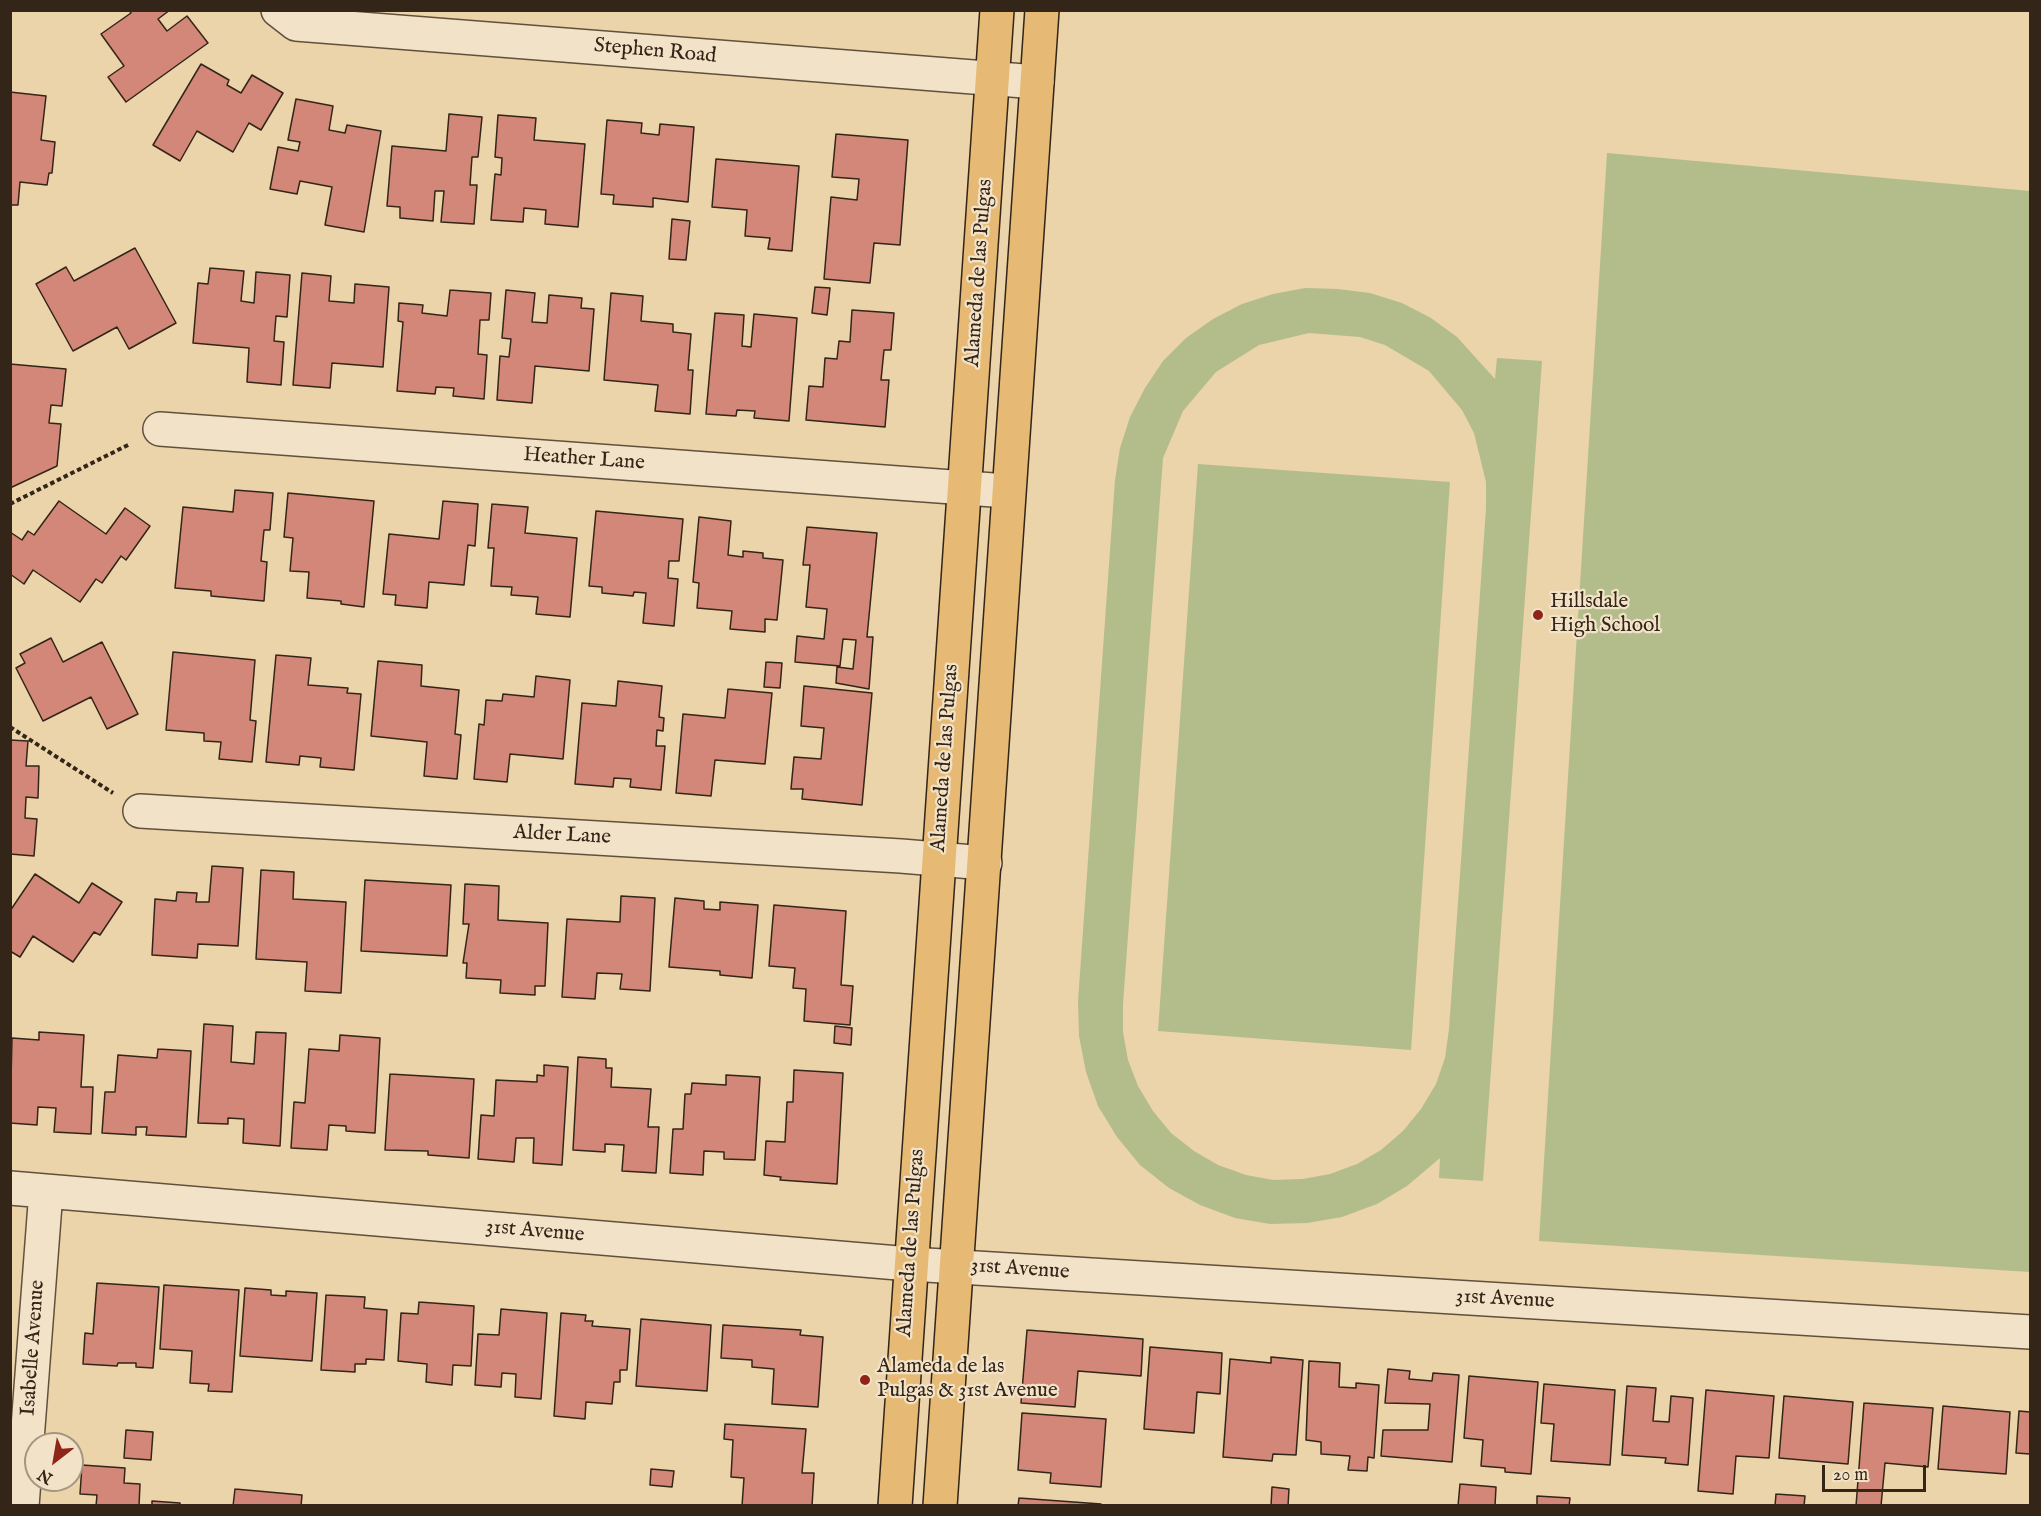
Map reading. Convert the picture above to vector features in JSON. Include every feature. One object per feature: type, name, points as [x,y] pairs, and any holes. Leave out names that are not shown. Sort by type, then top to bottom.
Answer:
[{"type":"main road","name":"Alameda de las Pulgas","points":[[895,1506],[997,10]]},
{"type":"main road","name":"Alameda de las Pulgas","points":[[940,1506],[985,863],[1007,491],[1042,10]]},
{"type":"street","name":"Stephen Road","points":[[278,10],[296,24],[1037,82]]},
{"type":"street","name":"Heather Lane","points":[[160,429],[1007,491]]},
{"type":"street","name":"Alder Lane","points":[[140,811],[985,863]]},
{"type":"street","name":"31st Avenue","points":[[10,1188],[910,1264],[2031,1332]]},
{"type":"street","name":"Isabelle Avenue","points":[[22,1506],[46,1191]]},
{"type":"path","points":[[10,504],[160,429]]},
{"type":"path","points":[[10,727],[140,811]]},
{"type":"green space","points":[[1607,153],[2030,191],[2030,1272],[1539,1241]]},
{"type":"green space","points":[[1305,288],[1338,289],[1370,293],[1402,303],[1431,318],[1457,337],[1495,379],[1497,358],[1542,361],[1483,1181],[1439,1178],[1440,1158],[1407,1186],[1377,1204],[1342,1217],[1307,1223],[1270,1224],[1235,1218],[1200,1205],[1169,1188],[1140,1165],[1117,1137],[1098,1106],[1086,1072],[1079,1036],[1078,1001],[1115,480],[1120,448],[1130,417],[1145,388],[1163,361],[1186,338],[1213,319],[1242,304],[1273,294]],"holes":[[[1309,333],[1360,337],[1385,345],[1429,371],[1462,410],[1474,433],[1486,482],[1486,509],[1449,1029],[1445,1058],[1436,1084],[1421,1109],[1403,1131],[1381,1150],[1357,1164],[1330,1174],[1303,1179],[1273,1180],[1246,1175],[1218,1165],[1194,1151],[1171,1133],[1153,1111],[1138,1086],[1128,1060],[1123,1032],[1123,1004],[1163,458],[1183,411],[1216,372],[1259,345]]]},
{"type":"green space","points":[[1198,464],[1450,482],[1411,1050],[1158,1031]]},
{"type":"building","points":[[129,10],[170,10],[158,19],[167,31],[187,16],[208,43],[126,102],[108,77],[124,66],[101,34],[131,13]]},
{"type":"building","points":[[201,64],[229,80],[227,85],[241,93],[252,75],[283,93],[261,130],[249,123],[233,152],[197,131],[180,161],[153,145]]},
{"type":"building","points":[[10,92],[46,96],[41,140],[55,142],[52,173],[49,173],[47,185],[20,182],[18,205],[10,205]]},
{"type":"building","points":[[296,99],[333,106],[329,130],[345,133],[347,125],[381,131],[364,232],[325,225],[332,187],[300,181],[297,194],[270,189],[278,147],[298,151],[300,142],[288,140]]},
{"type":"building","points":[[449,114],[482,117],[478,157],[472,157],[470,185],[477,185],[474,224],[441,222],[444,191],[435,191],[433,221],[400,218],[400,207],[387,206],[392,146],[446,151]]},
{"type":"building","points":[[498,115],[536,118],[534,140],[585,144],[578,227],[545,224],[546,210],[524,208],[523,222],[491,220],[495,174],[501,175],[502,158],[495,157]]},
{"type":"building","points":[[607,120],[642,123],[641,133],[659,135],[660,124],[694,127],[688,202],[653,198],[653,207],[613,204],[614,195],[601,194]]},
{"type":"building","points":[[836,134],[908,140],[900,245],[874,243],[870,283],[824,279],[831,197],[857,200],[859,179],[832,177]]},
{"type":"building","points":[[716,159],[799,166],[792,251],[768,249],[770,238],[745,236],[747,210],[712,207]]},
{"type":"building","points":[[672,219],[690,221],[686,260],[669,259]]},
{"type":"building","points":[[135,248],[176,323],[129,349],[117,327],[73,351],[36,284],[66,267],[74,281]]},
{"type":"building","points":[[210,268],[244,271],[241,301],[254,303],[256,272],[290,275],[287,317],[276,316],[274,341],[284,342],[281,385],[247,382],[249,348],[193,343],[198,283],[208,284]]},
{"type":"building","points":[[302,273],[331,276],[329,301],[354,303],[355,284],[389,287],[383,367],[332,363],[330,388],[293,385]]},
{"type":"building","points":[[815,287],[830,288],[827,315],[812,313]]},
{"type":"building","points":[[450,290],[491,293],[489,320],[480,320],[478,354],[487,355],[484,399],[453,396],[454,388],[436,387],[435,394],[397,391],[403,322],[398,321],[399,303],[423,305],[422,313],[447,316]]},
{"type":"building","points":[[506,290],[535,293],[532,322],[547,323],[549,295],[582,298],[581,308],[594,309],[589,371],[535,366],[532,403],[497,400],[500,356],[509,357],[511,339],[502,338]]},
{"type":"building","points":[[611,293],[643,296],[641,321],[673,324],[673,332],[691,334],[688,370],[693,370],[690,414],[655,411],[658,385],[604,380]]},
{"type":"building","points":[[852,310],[894,313],[891,350],[884,350],[881,380],[889,380],[885,427],[806,420],[809,386],[823,387],[825,358],[837,359],[839,341],[850,342]]},
{"type":"building","points":[[715,313],[744,315],[742,346],[751,347],[754,314],[797,318],[789,421],[754,418],[755,411],[737,410],[736,416],[706,414]]},
{"type":"building","points":[[10,364],[66,369],[62,406],[51,405],[49,423],[61,424],[57,466],[10,488]]},
{"type":"building","points":[[235,490],[273,493],[270,530],[264,530],[261,561],[267,562],[264,601],[211,596],[211,591],[175,588],[183,507],[233,512]]},
{"type":"building","points":[[288,493],[374,501],[364,607],[341,604],[341,601],[307,598],[309,572],[290,571],[293,538],[284,537]]},
{"type":"building","points":[[59,501],[106,534],[125,508],[150,526],[126,560],[121,556],[102,583],[96,579],[80,602],[33,570],[24,584],[10,574],[10,532],[22,540],[28,531],[34,535]]},
{"type":"building","points":[[443,501],[478,504],[475,546],[468,545],[464,585],[429,582],[427,608],[395,605],[396,595],[383,594],[389,534],[439,539]]},
{"type":"building","points":[[492,504],[528,507],[525,533],[577,538],[570,617],[536,614],[538,597],[511,595],[512,587],[491,586],[494,548],[488,548]]},
{"type":"building","points":[[596,511],[683,519],[679,561],[669,561],[668,578],[678,579],[674,626],[643,623],[646,593],[634,592],[633,596],[602,593],[602,587],[589,586]]},
{"type":"building","points":[[699,517],[731,521],[728,555],[743,557],[743,551],[763,553],[763,558],[783,560],[777,620],[765,619],[765,632],[730,629],[732,611],[697,608],[699,583],[693,582]]},
{"type":"building","points":[[807,527],[877,533],[867,637],[873,637],[869,689],[836,683],[837,667],[853,669],[856,640],[843,639],[840,666],[795,662],[797,636],[824,639],[827,609],[806,607],[810,565],[803,565]]},
{"type":"building","points":[[51,638],[63,662],[102,642],[138,714],[107,729],[91,697],[43,721],[16,668],[25,663],[20,654]]},
{"type":"building","points":[[173,652],[255,660],[250,720],[256,721],[252,762],[219,759],[221,742],[204,741],[204,733],[166,730]]},
{"type":"building","points":[[276,655],[311,658],[308,685],[348,688],[347,693],[361,694],[354,770],[320,767],[321,758],[300,756],[299,765],[266,762]]},
{"type":"building","points":[[378,661],[422,665],[421,686],[459,690],[455,734],[461,735],[457,779],[424,776],[427,742],[371,736]]},
{"type":"building","points":[[766,662],[782,663],[780,688],[764,687]]},
{"type":"building","points":[[536,676],[570,680],[563,759],[510,754],[507,782],[474,779],[479,724],[484,725],[486,700],[502,701],[503,694],[534,697]]},
{"type":"building","points":[[618,681],[662,686],[659,717],[664,718],[663,731],[657,730],[656,746],[665,746],[661,790],[630,787],[631,779],[614,778],[613,787],[575,784],[582,703],[616,706]]},
{"type":"building","points":[[804,686],[872,693],[862,805],[802,799],[803,789],[791,789],[794,757],[821,759],[824,728],[801,726]]},
{"type":"building","points":[[728,689],[772,693],[765,764],[715,760],[711,796],[676,793],[683,714],[725,718]]},
{"type":"building","points":[[10,740],[28,741],[26,766],[39,766],[38,798],[26,797],[25,818],[37,819],[34,856],[10,854]]},
{"type":"building","points":[[212,866],[243,868],[238,946],[198,944],[197,958],[152,955],[155,899],[176,901],[177,892],[197,893],[196,902],[209,902]]},
{"type":"building","points":[[261,870],[294,872],[293,899],[346,902],[341,993],[305,991],[307,962],[256,959]]},
{"type":"building","points":[[35,874],[79,903],[92,883],[122,902],[100,935],[94,932],[73,962],[33,936],[20,957],[10,951],[10,911]]},
{"type":"building","points":[[365,880],[451,885],[447,956],[361,951]]},
{"type":"building","points":[[465,884],[499,886],[498,920],[548,923],[545,986],[535,986],[535,995],[500,993],[501,980],[466,978],[467,963],[463,963],[469,924],[463,924]]},
{"type":"building","points":[[621,896],[655,898],[650,991],[620,989],[622,974],[597,973],[595,999],[562,997],[567,919],[620,922]]},
{"type":"building","points":[[675,898],[704,901],[704,909],[720,910],[720,902],[758,905],[752,978],[720,975],[720,971],[669,967]]},
{"type":"building","points":[[774,905],[846,911],[841,985],[853,986],[850,1025],[804,1021],[806,989],[793,988],[795,968],[769,966]]},
{"type":"building","points":[[204,1024],[233,1026],[231,1062],[254,1064],[256,1032],[286,1033],[280,1146],[243,1143],[244,1119],[228,1118],[228,1124],[198,1123]]},
{"type":"building","points":[[835,1026],[852,1028],[851,1045],[834,1043]]},
{"type":"building","points":[[39,1032],[84,1035],[81,1087],[93,1087],[91,1134],[54,1132],[56,1108],[38,1107],[37,1125],[10,1123],[12,1038],[39,1040]]},
{"type":"building","points":[[340,1035],[380,1038],[375,1133],[346,1131],[346,1126],[329,1125],[327,1150],[291,1148],[294,1102],[305,1103],[309,1049],[339,1051]]},
{"type":"building","points":[[158,1049],[191,1051],[186,1137],[146,1135],[147,1127],[136,1127],[136,1135],[102,1133],[105,1092],[115,1092],[118,1055],[157,1058]]},
{"type":"building","points":[[578,1057],[606,1059],[606,1068],[612,1068],[611,1087],[651,1089],[648,1127],[659,1127],[656,1173],[622,1171],[624,1145],[605,1144],[605,1152],[573,1150]]},
{"type":"building","points":[[544,1065],[568,1067],[562,1165],[533,1163],[534,1138],[516,1138],[514,1162],[478,1159],[481,1115],[494,1116],[496,1080],[537,1082],[537,1075],[544,1076]]},
{"type":"building","points":[[794,1070],[843,1073],[837,1184],[780,1180],[781,1177],[764,1175],[766,1141],[785,1142],[787,1102],[793,1102]]},
{"type":"building","points":[[390,1074],[474,1079],[469,1158],[428,1155],[428,1151],[385,1150]]},
{"type":"building","points":[[726,1075],[760,1077],[755,1160],[724,1159],[724,1152],[704,1151],[703,1175],[670,1173],[673,1129],[683,1129],[685,1094],[691,1094],[692,1083],[726,1085]]},
{"type":"building","points":[[97,1283],[159,1287],[153,1368],[136,1367],[136,1363],[118,1363],[117,1366],[83,1364],[85,1333],[93,1334]]},
{"type":"building","points":[[164,1285],[239,1290],[232,1392],[208,1391],[209,1384],[190,1383],[192,1351],[160,1349]]},
{"type":"building","points":[[245,1288],[271,1290],[271,1295],[286,1296],[286,1291],[317,1293],[312,1361],[240,1356]]},
{"type":"building","points":[[326,1295],[365,1297],[364,1308],[387,1310],[384,1360],[366,1359],[366,1364],[355,1364],[355,1372],[321,1370]]},
{"type":"building","points":[[419,1302],[474,1306],[471,1366],[453,1365],[452,1385],[426,1382],[427,1364],[398,1361],[401,1313],[418,1314]]},
{"type":"building","points":[[501,1309],[547,1313],[541,1399],[515,1397],[516,1374],[502,1373],[501,1387],[475,1385],[478,1334],[499,1335]]},
{"type":"building","points":[[561,1313],[586,1315],[585,1321],[593,1321],[592,1326],[630,1329],[627,1370],[620,1370],[620,1382],[614,1382],[612,1404],[586,1402],[585,1419],[554,1416]]},
{"type":"building","points":[[641,1319],[711,1325],[707,1391],[636,1386]]},
{"type":"building","points":[[723,1325],[801,1330],[800,1335],[823,1337],[818,1407],[772,1404],[774,1369],[752,1367],[752,1360],[721,1358]]},
{"type":"building","points":[[1027,1330],[1143,1339],[1141,1376],[1078,1371],[1075,1407],[1021,1403]]},
{"type":"building","points":[[1150,1347],[1222,1353],[1220,1394],[1197,1392],[1194,1433],[1144,1429]]},
{"type":"building","points":[[1271,1357],[1303,1360],[1296,1455],[1273,1454],[1272,1461],[1223,1457],[1230,1359],[1271,1363]]},
{"type":"building","points":[[1309,1361],[1340,1363],[1339,1387],[1356,1388],[1356,1383],[1379,1385],[1374,1458],[1368,1457],[1367,1471],[1348,1470],[1350,1456],[1321,1454],[1321,1442],[1306,1440]]},
{"type":"building","points":[[1388,1369],[1410,1371],[1409,1379],[1432,1381],[1433,1373],[1459,1375],[1452,1462],[1381,1456],[1383,1430],[1428,1430],[1430,1404],[1385,1403]]},
{"type":"building","points":[[1469,1376],[1538,1382],[1531,1474],[1505,1472],[1505,1468],[1481,1466],[1483,1440],[1464,1438]]},
{"type":"building","points":[[1544,1384],[1615,1390],[1610,1465],[1551,1461],[1554,1424],[1541,1423]]},
{"type":"building","points":[[1627,1386],[1656,1388],[1653,1421],[1669,1422],[1671,1396],[1693,1398],[1688,1465],[1665,1463],[1666,1458],[1622,1455]]},
{"type":"building","points":[[1706,1390],[1774,1396],[1769,1458],[1736,1456],[1733,1494],[1698,1491]]},
{"type":"building","points":[[1784,1396],[1853,1402],[1848,1464],[1779,1458]]},
{"type":"building","points":[[1864,1403],[1933,1408],[1928,1467],[1885,1463],[1881,1506],[1856,1506]]},
{"type":"building","points":[[1943,1406],[2010,1412],[2006,1474],[1938,1469]]},
{"type":"building","points":[[2019,1411],[2030,1412],[2030,1454],[2016,1453]]},
{"type":"building","points":[[1022,1413],[1106,1419],[1101,1487],[1050,1483],[1051,1473],[1018,1470]]},
{"type":"building","points":[[725,1424],[806,1429],[802,1473],[814,1473],[812,1506],[742,1506],[744,1478],[731,1477],[733,1440],[724,1439]]},
{"type":"building","points":[[126,1430],[153,1432],[151,1460],[124,1458]]},
{"type":"building","points":[[84,1465],[125,1468],[124,1483],[140,1484],[139,1506],[96,1506],[97,1495],[80,1494],[84,1492]]},
{"type":"building","points":[[651,1469],[674,1471],[672,1487],[650,1485]]},
{"type":"building","points":[[1460,1484],[1496,1487],[1495,1506],[1458,1506]]},
{"type":"building","points":[[1272,1487],[1289,1489],[1288,1506],[1271,1506]]},
{"type":"building","points":[[235,1489],[302,1495],[301,1506],[233,1506]]},
{"type":"building","points":[[1776,1494],[1805,1496],[1804,1506],[1775,1506]]},
{"type":"building","points":[[1537,1496],[1570,1498],[1569,1506],[1537,1506]]},
{"type":"building","points":[[1019,1498],[1101,1504],[1101,1506],[1018,1506]]},
{"type":"building","points":[[152,1501],[180,1503],[180,1506],[152,1506]]},
{"type":"place","name":"Hillsdale High School","points":[[1538,615]]},
{"type":"place","name":"Alameda de las Pulgas & 31st Avenue","points":[[865,1380]]}]
